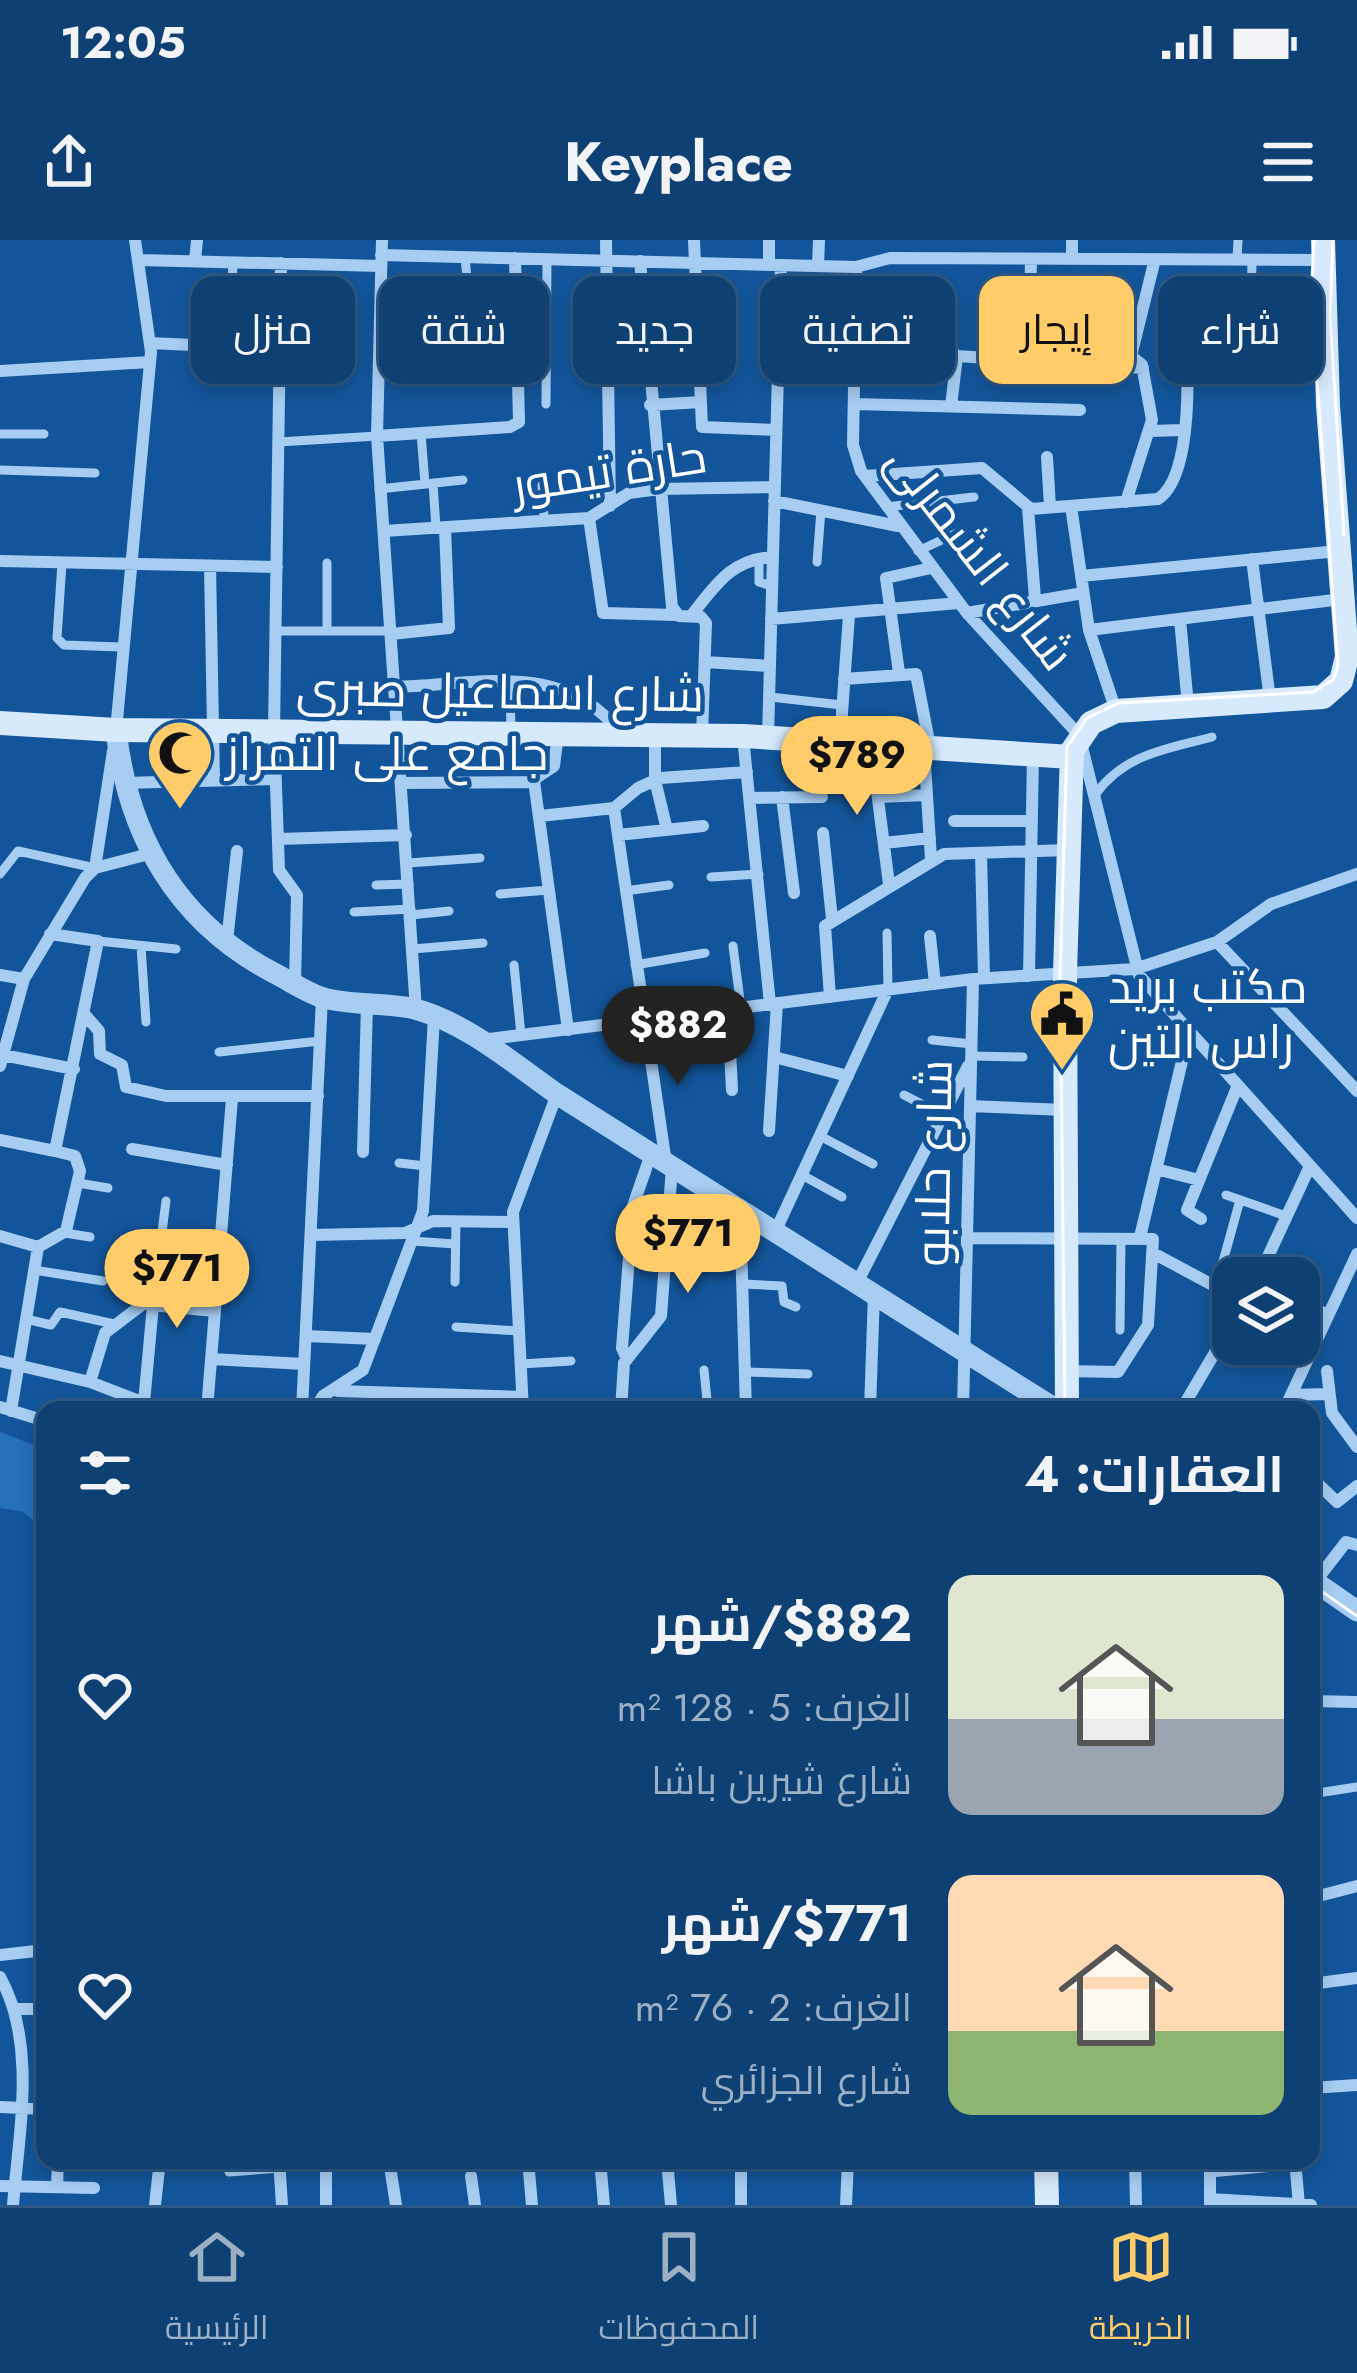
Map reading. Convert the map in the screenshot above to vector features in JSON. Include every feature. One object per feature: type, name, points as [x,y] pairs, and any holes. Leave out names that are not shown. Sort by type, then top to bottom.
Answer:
[{"type":"main road","points":[[1067,1401],[1065,974],[1075,746],[1116,711],[1323,697],[1341,681],[1346,657],[1323,250]]},
{"type":"main road","name":"شارع اسماعيل صبرى","points":[[0,724],[116,730],[756,737],[1033,754],[1075,746]]},
{"type":"main road","points":[[1046,2169],[1047,2205]]},
{"type":"street","points":[[74,1069],[2,1060],[24,980],[95,868],[116,730],[127,564],[150,362],[135,240]]},
{"type":"street","points":[[194,261],[197,240]]},
{"type":"street","points":[[606,240],[610,506]]},
{"type":"street","points":[[694,240],[701,424],[705,430],[776,430]]},
{"type":"street","points":[[769,240],[775,265],[776,430],[766,558],[772,586],[770,697],[747,772],[778,1058],[769,1131]]},
{"type":"street","points":[[818,266],[819,240]]},
{"type":"street","points":[[998,240],[998,259]]},
{"type":"street","points":[[1072,240],[1072,259]]},
{"type":"street","points":[[139,260],[281,263],[382,254],[856,267],[890,258],[1252,260],[1323,250]]},
{"type":"street","points":[[322,1401],[363,1370],[426,1198],[425,1013],[413,950],[376,436],[382,254]]},
{"type":"street","points":[[376,436],[519,422],[515,258]]},
{"type":"street","points":[[1031,259],[1031,276]]},
{"type":"street","points":[[1126,502],[1149,431],[1150,400],[1143,368],[1131,356],[1154,259]]},
{"type":"street","points":[[640,261],[659,490],[684,616]]},
{"type":"street","points":[[281,263],[281,276]]},
{"type":"street","name":"شارع الشمرلى","points":[[856,267],[856,276]]},
{"type":"street","points":[[150,343],[191,345]]},
{"type":"street","points":[[951,406],[957,356],[979,358]]},
{"type":"street","points":[[0,371],[150,362]]},
{"type":"street","points":[[1134,367],[1143,368]]},
{"type":"street","points":[[280,384],[274,730],[279,870],[297,895],[295,983]]},
{"type":"street","name":"شارع الشمرلى","points":[[854,384],[853,445],[865,476],[931,568],[1075,746]]},
{"type":"street","points":[[865,476],[982,467],[1028,508],[1158,499],[1170,489],[1190,384]]},
{"type":"street","points":[[650,405],[700,402]]},
{"type":"street","points":[[854,404],[1080,410]]},
{"type":"street","points":[[1149,431],[1183,430]]},
{"type":"street","points":[[1047,458],[1050,507]]},
{"type":"street","name":"حارة تيمور","points":[[384,531],[590,518],[629,493],[659,490],[774,494],[821,511],[899,526]]},
{"type":"street","points":[[1071,506],[1089,630],[1116,711]]},
{"type":"street","points":[[1028,508],[1034,599]]},
{"type":"street","points":[[590,518],[603,613],[706,621],[702,736]]},
{"type":"street","points":[[391,633],[449,628],[441,528]]},
{"type":"street","points":[[1081,576],[1338,550]]},
{"type":"street","points":[[684,616],[727,572],[766,558]]},
{"type":"street","points":[[1252,559],[1270,701]]},
{"type":"street","points":[[0,561],[277,567]]},
{"type":"street","points":[[210,566],[214,781]]},
{"type":"street","points":[[899,674],[886,577],[931,568]]},
{"type":"street","points":[[771,619],[963,608],[1083,593]]},
{"type":"street","points":[[1089,630],[1343,599]]},
{"type":"street","points":[[840,742],[849,614]]},
{"type":"street","points":[[1180,619],[1188,706]]},
{"type":"street","points":[[705,662],[770,666]]},
{"type":"street","points":[[844,679],[899,674],[920,678],[931,859]]},
{"type":"street","points":[[395,687],[550,683],[572,689],[597,706],[622,735]]},
{"type":"street","points":[[116,730],[123,783],[149,854],[178,895],[226,942],[322,998],[425,1013],[480,1040],[556,1094],[1044,1401]]},
{"type":"street","points":[[402,783],[534,781],[554,766],[558,734]]},
{"type":"street","points":[[655,735],[655,779],[667,830]]},
{"type":"street","points":[[871,745],[890,884]]},
{"type":"street","points":[[1075,746],[1095,795],[1135,969],[1357,1218]]},
{"type":"street","points":[[1029,976],[1033,754]]},
{"type":"street","points":[[540,816],[614,808],[655,779],[747,772]]},
{"type":"street","points":[[123,783],[276,779]]},
{"type":"street","points":[[534,781],[568,1030]]},
{"type":"street","points":[[878,797],[927,795]]},
{"type":"street","points":[[782,797],[794,893]]},
{"type":"street","points":[[750,798],[822,797]]},
{"type":"street","points":[[614,808],[663,1161],[661,1316],[627,1359]]},
{"type":"street","points":[[954,821],[1032,821]]},
{"type":"street","points":[[618,835],[703,826]]},
{"type":"street","points":[[823,833],[832,919]]},
{"type":"street","points":[[278,839],[406,836]]},
{"type":"street","points":[[884,842],[929,838]]},
{"type":"street","points":[[226,942],[237,850]]},
{"type":"street","points":[[830,997],[823,931],[832,919],[931,859],[1068,850]]},
{"type":"street","name":"شارع حلابو","points":[[963,1401],[971,1053],[982,853]]},
{"type":"street","points":[[95,868],[149,854]]},
{"type":"street","points":[[480,1040],[978,978],[1135,969],[1217,942],[1271,904],[1356,876]]},
{"type":"street","points":[[50,934],[98,941],[55,1151]]},
{"type":"street","points":[[930,936],[935,984]]},
{"type":"street","points":[[1217,942],[1357,1091]]},
{"type":"street","points":[[0,975],[24,980]]},
{"type":"street","points":[[776,1230],[888,989]]},
{"type":"street","points":[[302,1401],[322,998]]},
{"type":"street","points":[[364,1152],[367,1003]]},
{"type":"street","points":[[732,1090],[734,1009]]},
{"type":"street","points":[[86,1016],[99,1031],[100,1054],[122,1065],[124,1086],[166,1096],[319,1096]]},
{"type":"street","points":[[1140,1238],[1189,1032]]},
{"type":"street","points":[[870,1401],[866,1287],[971,1053]]},
{"type":"street","points":[[778,1058],[848,1076]]},
{"type":"street","points":[[1201,1219],[1187,1211],[1238,1085]]},
{"type":"street","points":[[523,1401],[513,1222],[556,1094]]},
{"type":"street","points":[[208,1401],[232,1098]]},
{"type":"street","points":[[970,1106],[1066,1110]]},
{"type":"street","points":[[0,1140],[55,1151],[78,1161],[78,1183],[65,1233],[38,1247],[0,1236]]},
{"type":"street","points":[[132,1149],[227,1165]]},
{"type":"street","points":[[622,1401],[633,1206],[663,1161]]},
{"type":"street","points":[[1267,1257],[1310,1166]]},
{"type":"street","points":[[1156,1169],[1199,1180]]},
{"type":"street","points":[[740,1209],[746,1401]]},
{"type":"street","points":[[311,1235],[414,1235],[428,1222],[513,1222]]},
{"type":"street","points":[[144,1401],[148,1305],[162,1232],[221,1239]]},
{"type":"street","points":[[967,1238],[1153,1239],[1148,1325],[1122,1368],[1067,1371]]},
{"type":"street","points":[[36,1418],[5,1409],[18,1368],[38,1247]]},
{"type":"street","points":[[1153,1253],[1212,1285]]},
{"type":"street","points":[[1288,1401],[1357,1254]]},
{"type":"street","points":[[91,1382],[101,1338],[114,1324],[148,1305],[215,1311]]},
{"type":"street","points":[[1320,1312],[1328,1316]]},
{"type":"street","points":[[306,1336],[375,1339]]},
{"type":"street","points":[[1186,1401],[1212,1358]]},
{"type":"street","points":[[212,1359],[304,1364]]},
{"type":"street","points":[[0,1361],[91,1382],[139,1401]]},
{"type":"street","points":[[1327,1371],[1340,1431],[1357,1448]]},
{"type":"street","points":[[331,1390],[496,1401]]},
{"type":"street","points":[[365,1401],[366,1392]]},
{"type":"street","points":[[433,1394],[433,1401]]},
{"type":"street","points":[[1291,1395],[1330,1394]]},
{"type":"street","points":[[1320,1486],[1337,1502],[1357,1486]]},
{"type":"street","points":[[1320,1581],[1346,1542],[1357,1545]]},
{"type":"street","points":[[1320,1589],[1357,1611]]},
{"type":"street","points":[[1320,1701],[1357,1702]]},
{"type":"street","points":[[1320,1896],[1357,1886]]},
{"type":"street","points":[[0,1954],[36,1952]]},
{"type":"street","points":[[0,1977],[17,2009],[21,2109],[7,2186],[13,2205]]},
{"type":"street","points":[[1320,1983],[1357,1978]]},
{"type":"street","points":[[17,2009],[36,2009]]},
{"type":"street","points":[[1320,2087],[1357,2085]]},
{"type":"street","points":[[0,2107],[36,2109]]},
{"type":"street","points":[[57,2187],[58,2169]]},
{"type":"street","points":[[154,2205],[159,2169]]},
{"type":"street","points":[[280,2169],[282,2205]]},
{"type":"street","points":[[326,2169],[326,2205]]},
{"type":"street","points":[[390,2169],[396,2205]]},
{"type":"street","points":[[529,2169],[532,2205]]},
{"type":"street","points":[[601,2169],[604,2205]]},
{"type":"street","points":[[669,2169],[671,2205]]},
{"type":"street","points":[[741,2169],[741,2205]]},
{"type":"street","points":[[846,2205],[848,2169]]},
{"type":"street","points":[[1135,2169],[1136,2205]]},
{"type":"street","points":[[1210,2169],[1210,2202],[1311,2205]]},
{"type":"street","points":[[1296,2169],[1299,2204]]},
{"type":"street","points":[[471,2176],[475,2205]]},
{"type":"street","points":[[7,2186],[94,2188]]},
{"type":"lane","points":[[1237,260],[1238,240]]},
{"type":"lane","points":[[465,257],[467,276]]},
{"type":"lane","points":[[546,404],[547,259]]},
{"type":"lane","points":[[1252,260],[1252,276]]},
{"type":"lane","points":[[232,276],[233,262]]},
{"type":"lane","points":[[421,433],[441,528]]},
{"type":"lane","points":[[0,434],[44,434]]},
{"type":"lane","points":[[279,442],[376,436]]},
{"type":"lane","points":[[0,470],[95,473]]},
{"type":"lane","points":[[379,489],[463,480]]},
{"type":"lane","points":[[542,485],[544,520]]},
{"type":"lane","points":[[886,507],[974,497]]},
{"type":"lane","points":[[818,562],[821,511]]},
{"type":"lane","points":[[918,551],[959,532]]},
{"type":"lane","points":[[62,563],[57,638],[64,644],[120,647]]},
{"type":"lane","points":[[327,563],[328,631]]},
{"type":"lane","points":[[276,631],[391,633]]},
{"type":"lane","points":[[510,684],[511,733]]},
{"type":"lane","points":[[770,697],[842,705]]},
{"type":"lane","points":[[1095,795],[1117,769],[1136,758],[1212,737]]},
{"type":"lane","points":[[0,874],[18,850],[95,868]]},
{"type":"lane","points":[[407,863],[480,858]]},
{"type":"lane","points":[[710,877],[759,874]]},
{"type":"lane","points":[[376,885],[409,884]]},
{"type":"lane","points":[[625,891],[669,885]]},
{"type":"lane","points":[[500,894],[549,890]]},
{"type":"lane","points":[[354,912],[449,911]]},
{"type":"lane","points":[[887,933],[888,989]]},
{"type":"lane","points":[[98,941],[176,949]]},
{"type":"lane","points":[[413,950],[483,943]]},
{"type":"lane","points":[[141,946],[146,1022]]},
{"type":"lane","points":[[733,946],[734,1009]]},
{"type":"lane","points":[[635,965],[705,953]]},
{"type":"lane","points":[[514,965],[521,1035]]},
{"type":"lane","points":[[932,1040],[971,1053],[1023,1057]]},
{"type":"lane","points":[[219,1052],[320,1041]]},
{"type":"lane","points":[[904,1095],[943,1115]]},
{"type":"lane","points":[[820,1136],[873,1164]]},
{"type":"lane","points":[[399,1163],[426,1166]]},
{"type":"lane","points":[[802,1175],[842,1197]]},
{"type":"lane","points":[[78,1183],[108,1188]]},
{"type":"lane","points":[[1226,1195],[1286,1216]]},
{"type":"lane","points":[[1224,1257],[1240,1200]]},
{"type":"lane","points":[[162,1232],[166,1201]]},
{"type":"lane","points":[[455,1221],[455,1282]]},
{"type":"lane","points":[[65,1233],[90,1237]]},
{"type":"lane","points":[[414,1235],[455,1244]]},
{"type":"lane","points":[[1120,1238],[1120,1330]]},
{"type":"lane","points":[[34,1270],[104,1281]]},
{"type":"lane","points":[[743,1284],[782,1286],[784,1302],[796,1307]]},
{"type":"lane","points":[[26,1319],[51,1325],[60,1312],[114,1324]]},
{"type":"lane","points":[[456,1328],[519,1330]]},
{"type":"lane","points":[[520,1364],[571,1360]]},
{"type":"lane","points":[[704,1370],[707,1401]]},
{"type":"lane","points":[[745,1372],[808,1374]]},
{"type":"lane","points":[[1320,1793],[1357,1787]]},
{"type":"lane","points":[[229,2172],[248,2169]]},
{"type":"shaded area","points":[[0,1432],[36,1446],[36,1522],[21,1511],[0,1508]]},
{"type":"tram line","points":[[1065,1401],[1060,974],[1067,747],[1087,718],[1119,703],[1313,692],[1333,680],[1338,666],[1311,298],[1314,240]]},
{"type":"tram line","points":[[1333,240],[1330,316],[1344,535]]},
{"type":"tram line","points":[[1320,1590],[1357,1616]]},
{"type":"place","name":"جامع على التمراز","points":[[180,812]]},
{"type":"place","name":"مكتب بريد راس التين","points":[[1062,1073]]}]
